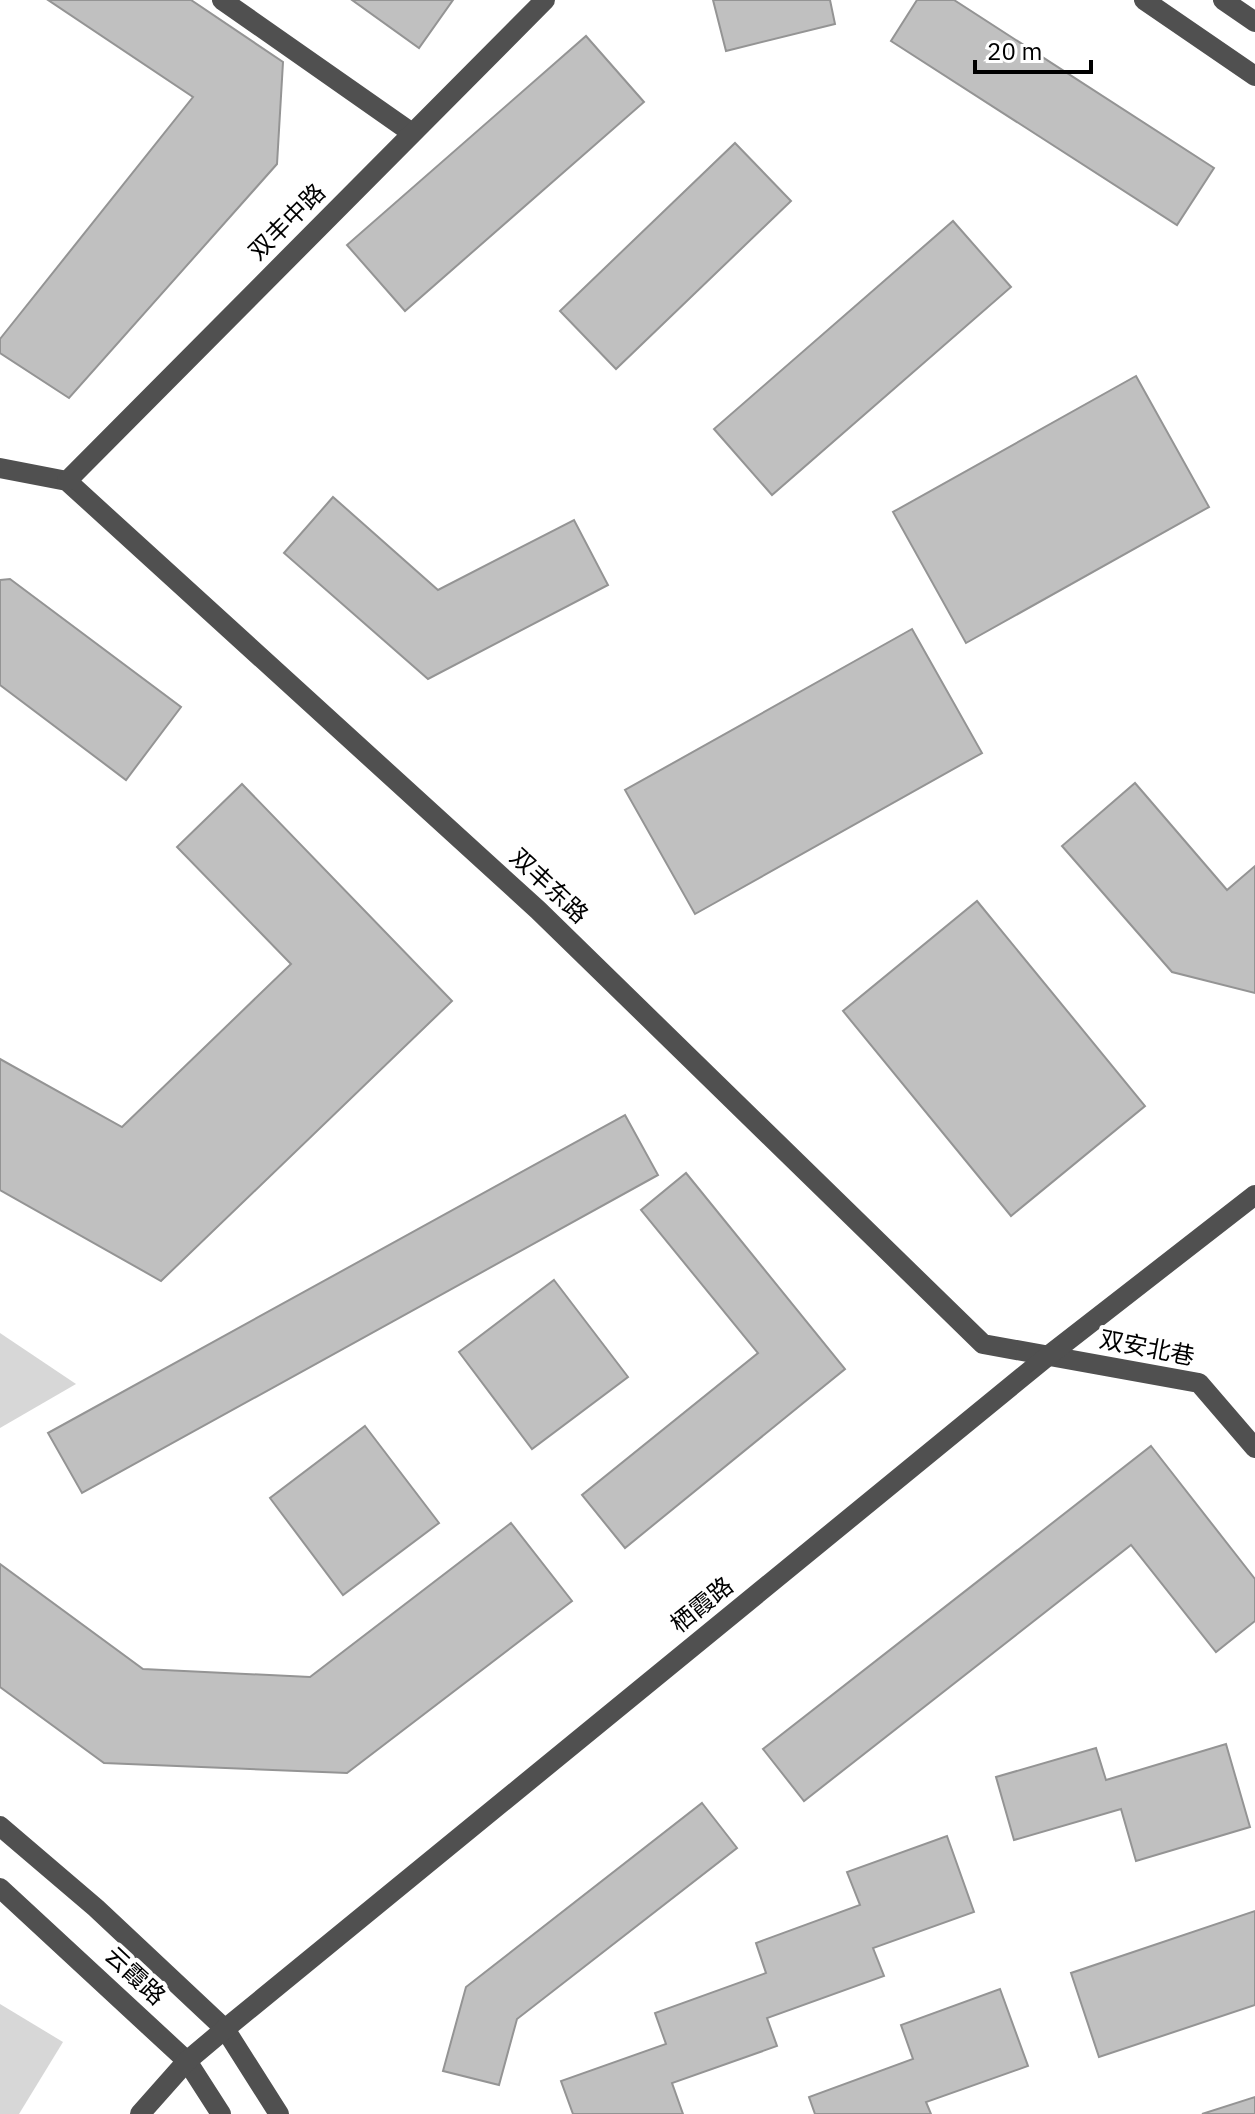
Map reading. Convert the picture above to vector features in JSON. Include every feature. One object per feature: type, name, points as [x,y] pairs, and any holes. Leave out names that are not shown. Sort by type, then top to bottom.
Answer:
[{"type":"street","points":[[222,0],[412,133]]},
{"type":"street","name":"双丰中路","points":[[67,481],[545,0]]},
{"type":"street","points":[[1144,0],[1255,76]]},
{"type":"street","points":[[1223,0],[1255,22]]},
{"type":"street","points":[[0,468],[67,481]]},
{"type":"street","name":"双丰东路","points":[[67,481],[538,910],[983,1344],[1048,1356]]},
{"type":"street","name":"栖霞路","points":[[140,2114],[187,2061],[225,2029],[1048,1356],[1255,1195]]},
{"type":"street","name":"双安北巷","points":[[1048,1356],[1199,1383],[1255,1448]]},
{"type":"street","points":[[0,1826],[96,1908],[225,2029],[279,2114]]},
{"type":"street","name":"云霞路","points":[[0,1888],[187,2061],[221,2114]]},
{"type":"shaded area","points":[[0,1333],[76,1384],[0,1428]]},
{"type":"shaded area","points":[[0,2004],[63,2042],[19,2114],[0,2114]]},
{"type":"building","points":[[48,0],[191,0],[283,62],[277,164],[69,398],[0,353],[0,339],[193,97]]},
{"type":"building","points":[[352,0],[453,0],[419,48]]},
{"type":"building","points":[[713,0],[830,0],[835,24],[726,51]]},
{"type":"building","points":[[917,0],[954,0],[1214,168],[1177,225],[891,41]]},
{"type":"building","points":[[586,36],[644,102],[405,311],[347,245]]},
{"type":"building","points":[[735,143],[791,201],[616,369],[560,311]]},
{"type":"building","points":[[953,221],[1011,287],[772,495],[714,429]]},
{"type":"building","points":[[1136,376],[1209,507],[966,643],[893,512]]},
{"type":"building","points":[[333,497],[438,590],[574,520],[608,585],[428,679],[284,553]]},
{"type":"building","points":[[10,579],[181,707],[126,780],[0,685],[0,580]]},
{"type":"building","points":[[912,629],[982,753],[695,914],[625,790]]},
{"type":"building","points":[[1135,783],[1227,890],[1255,866],[1255,993],[1172,972],[1062,846]]},
{"type":"building","points":[[242,784],[452,1001],[161,1281],[0,1190],[0,1059],[122,1127],[291,964],[177,847]]},
{"type":"building","points":[[977,901],[1145,1106],[1011,1216],[843,1011]]},
{"type":"building","points":[[625,1115],[658,1175],[82,1493],[48,1433]]},
{"type":"building","points":[[686,1173],[845,1369],[625,1548],[582,1495],[758,1353],[641,1210]]},
{"type":"building","points":[[554,1280],[628,1377],[532,1449],[459,1352]]},
{"type":"building","points":[[365,1426],[439,1523],[343,1595],[270,1498]]},
{"type":"building","points":[[1151,1446],[1255,1579],[1255,1621],[1216,1652],[1131,1545],[804,1801],[763,1749]]},
{"type":"building","points":[[511,1523],[572,1601],[347,1773],[104,1763],[0,1687],[0,1564],[143,1669],[310,1677]]},
{"type":"building","points":[[1226,1744],[1250,1827],[1136,1861],[1121,1809],[1014,1840],[996,1777],[1096,1748],[1106,1780]]},
{"type":"building","points":[[702,1803],[737,1848],[517,2019],[499,2085],[443,2071],[466,1987]]},
{"type":"building","points":[[947,1836],[974,1912],[873,1948],[884,1976],[767,2018],[777,2046],[672,2083],[683,2114],[573,2114],[561,2081],[666,2044],[655,2013],[766,1973],[756,1943],[860,1905],[847,1872]]},
{"type":"building","points":[[1255,1911],[1255,2005],[1099,2057],[1071,1973]]},
{"type":"building","points":[[1000,1989],[1028,2066],[926,2102],[931,2114],[815,2114],[809,2097],[913,2059],[901,2025]]},
{"type":"building","points":[[1255,2097],[1255,2114],[1202,2114]]}]
